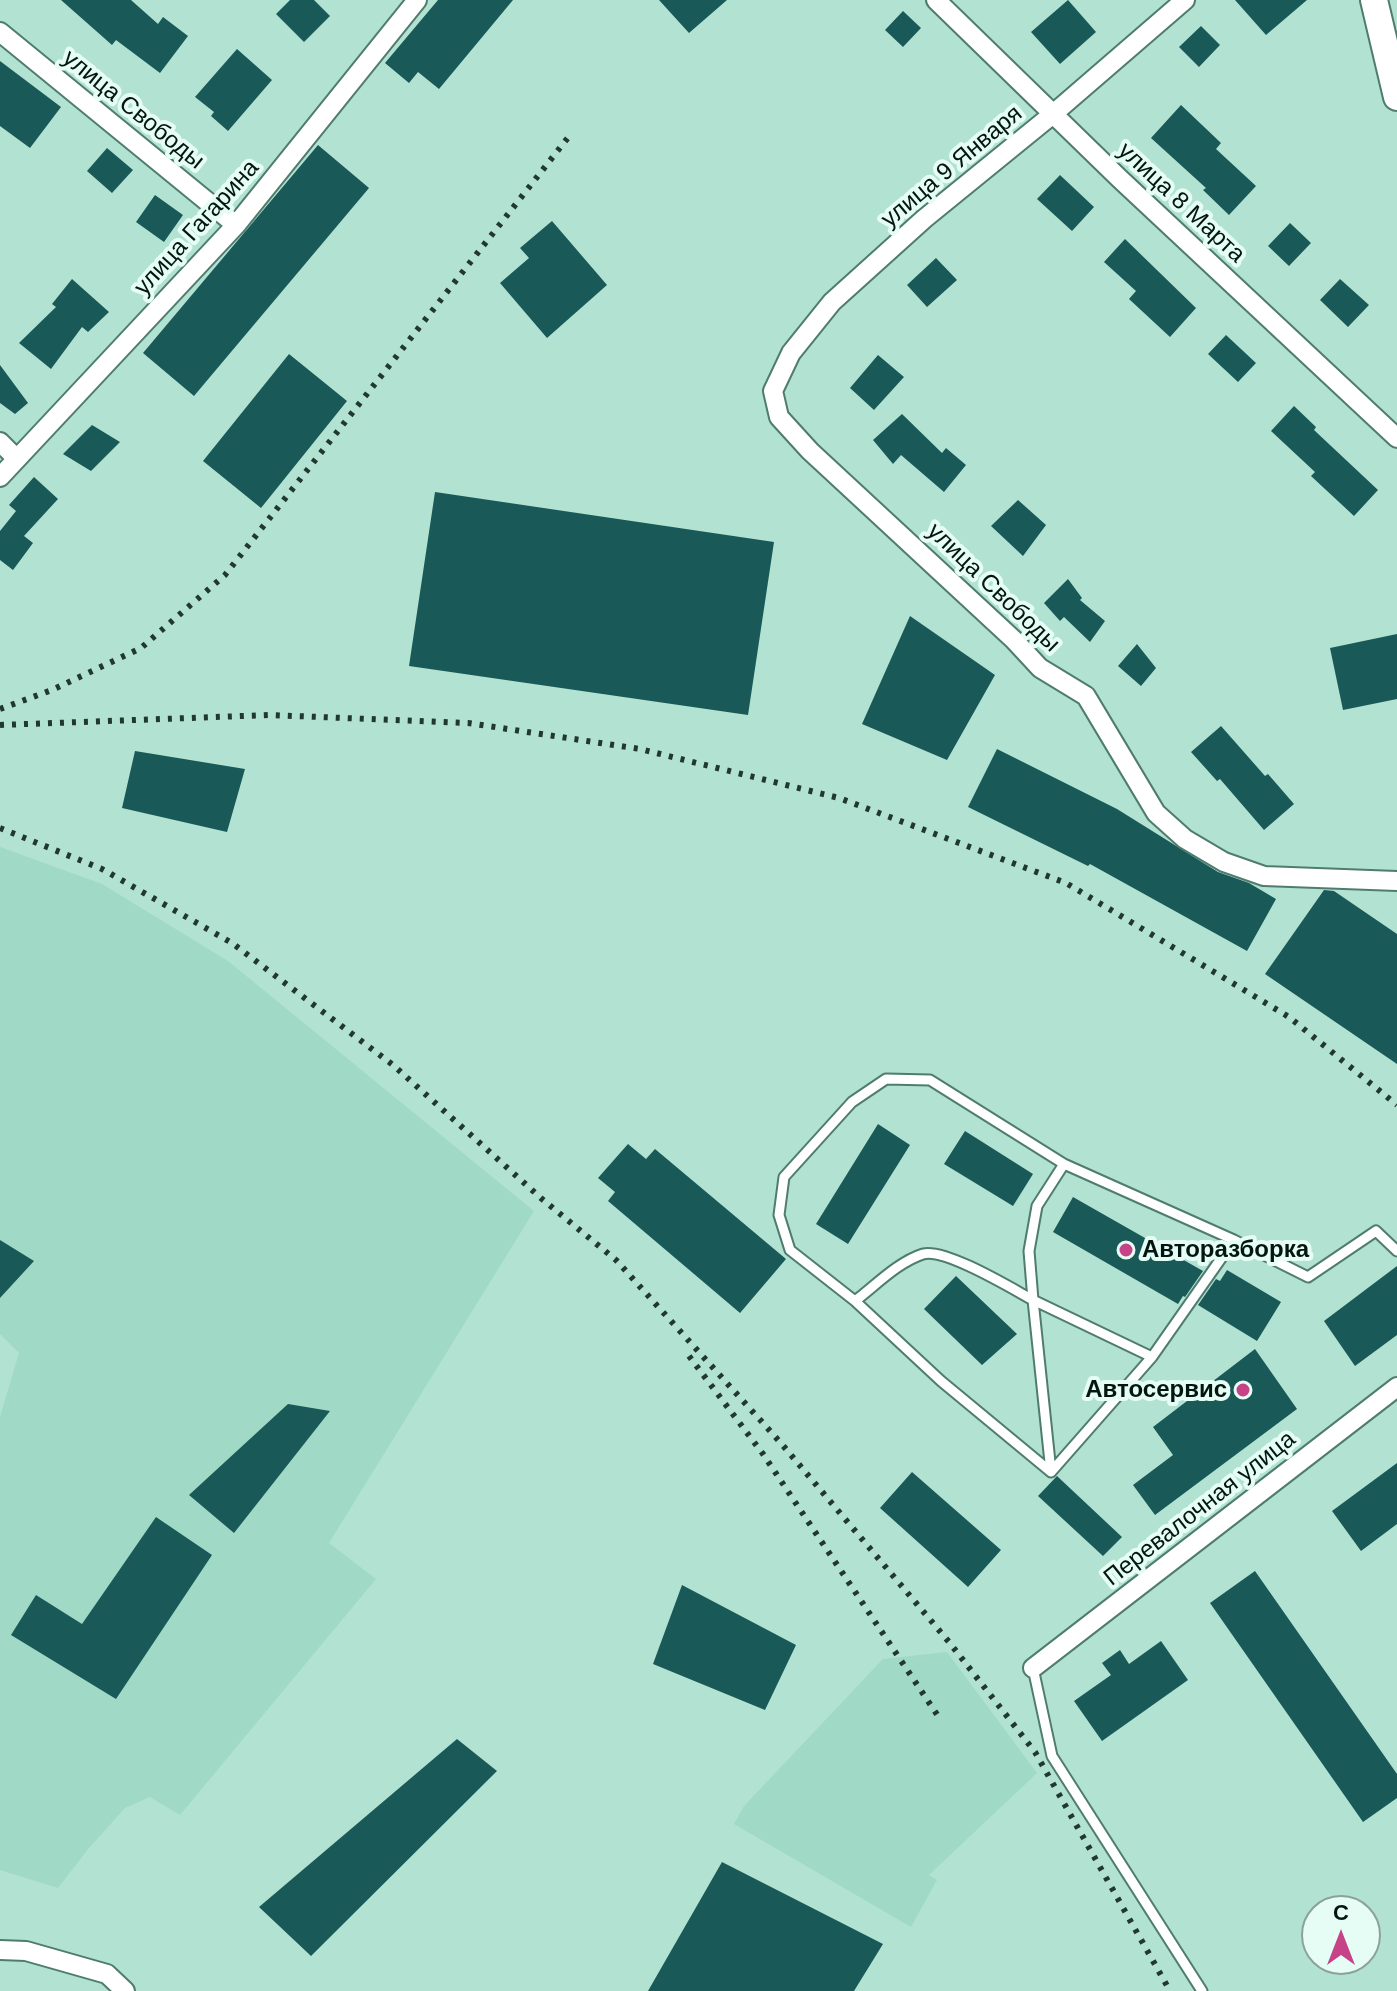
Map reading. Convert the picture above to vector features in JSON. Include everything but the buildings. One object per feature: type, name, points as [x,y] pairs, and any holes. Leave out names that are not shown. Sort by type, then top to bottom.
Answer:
[{"type":"street","name":"улица Гагарина","points":[[0,477],[236,225],[417,0]]},
{"type":"street","name":"улица 8 Марта","points":[[936,0],[1397,438]]},
{"type":"street","name":"улица 9 Января","points":[[773,391],[791,353],[832,302],[924,219],[1053,114],[1185,0]]},
{"type":"street","points":[[1374,0],[1395,80]]},
{"type":"street","name":"улица Свободы","points":[[0,32],[236,225]]},
{"type":"street","name":"улица Свободы","points":[[773,391],[779,417],[810,451],[992,619],[1040,668],[1086,696],[1156,813],[1185,839],[1224,862],[1264,876],[1397,881]]},
{"type":"street","points":[[0,442],[17,459]]},
{"type":"street","name":"Перевалочная улица","points":[[1033,1668],[1397,1387]]},
{"type":"street","points":[[0,1950],[26,1951],[107,1974],[125,1991]]},
{"type":"lane","points":[[1051,1472],[941,1381],[855,1301],[790,1250],[779,1215],[784,1177],[852,1102],[886,1079],[930,1080],[1064,1164],[1234,1240],[1308,1277],[1376,1231],[1397,1251]]},
{"type":"lane","points":[[1051,1472],[1029,1251],[1037,1206],[1064,1164]]},
{"type":"lane","points":[[1051,1472],[1152,1357],[1234,1240]]},
{"type":"lane","points":[[855,1301],[897,1268],[925,1253],[955,1259],[1152,1357]]},
{"type":"lane","points":[[1033,1668],[1052,1756],[1202,1991]]},
{"type":"shaded area","points":[[0,847],[102,884],[228,961],[534,1211],[329,1543],[376,1579],[180,1815],[150,1797],[125,1808],[58,1888],[0,1870],[0,1417],[19,1353],[0,1334]]},
{"type":"shaded area","points":[[947,1652],[1037,1773],[929,1875],[937,1880],[911,1927],[734,1824],[744,1806],[883,1659]]},
{"type":"railway","points":[[0,709],[52,690],[141,648],[225,575],[570,135]]},
{"type":"railway","points":[[0,725],[270,715],[468,723],[640,749],[839,798],[1066,883],[1289,1017],[1397,1105]]},
{"type":"railway","points":[[0,828],[102,869],[232,943],[393,1065],[542,1199],[616,1260],[780,1442],[949,1642],[1035,1752],[1170,1991]]},
{"type":"railway","points":[[689,1356],[763,1454],[938,1716]]},
{"type":"place","name":"Авторазборка","points":[[1126,1250]]},
{"type":"place","name":"Автосервис","points":[[1243,1390]]}]
